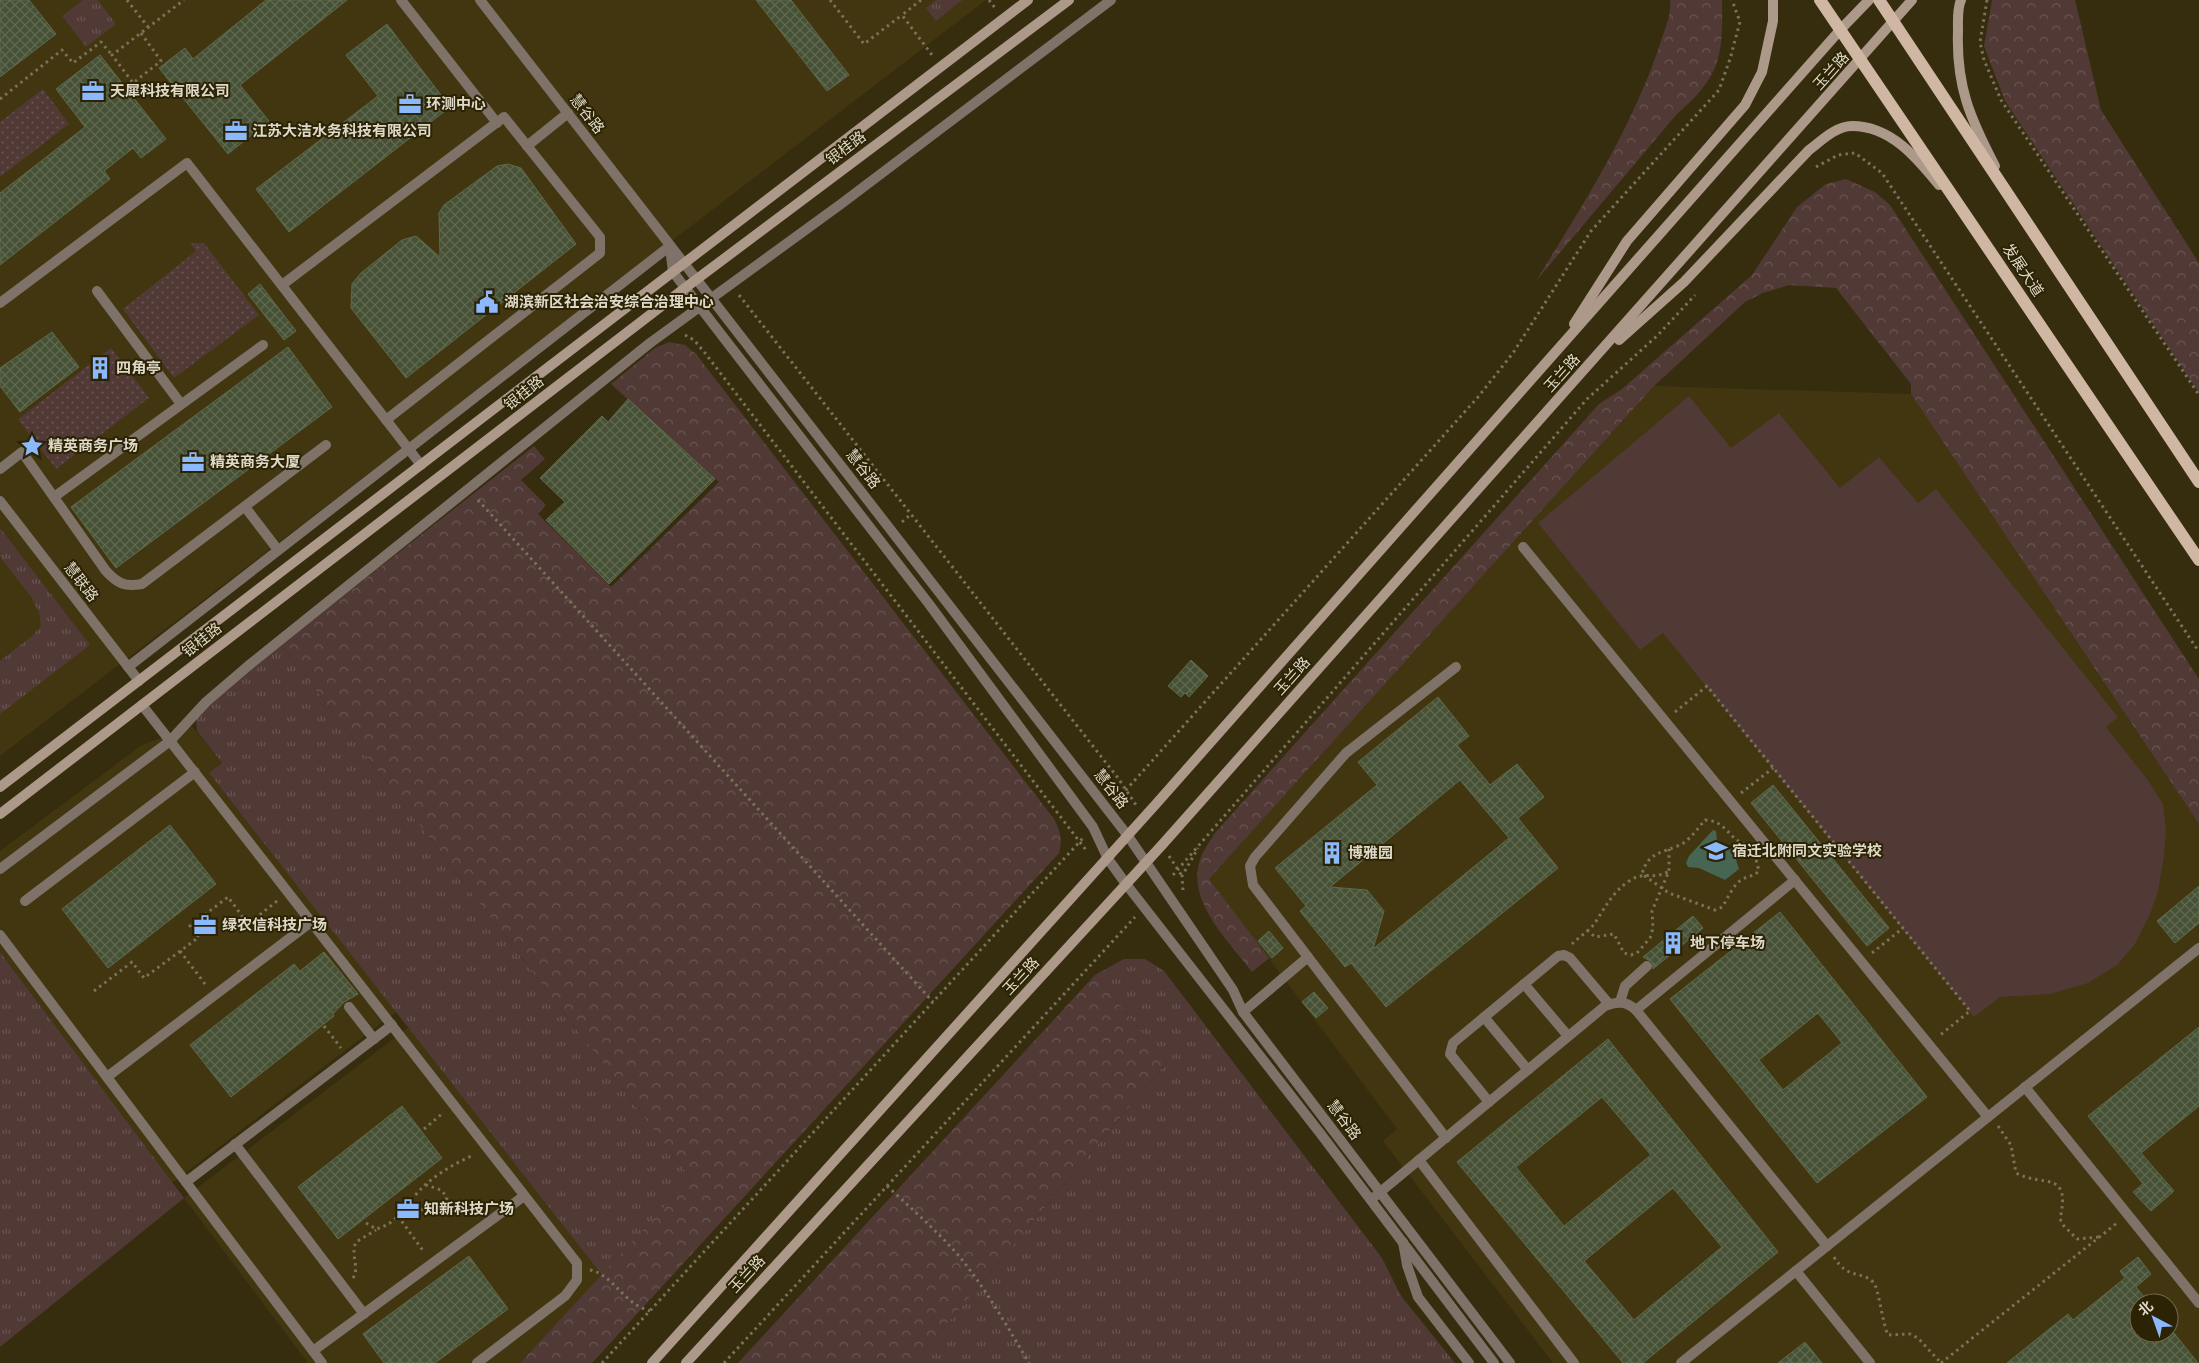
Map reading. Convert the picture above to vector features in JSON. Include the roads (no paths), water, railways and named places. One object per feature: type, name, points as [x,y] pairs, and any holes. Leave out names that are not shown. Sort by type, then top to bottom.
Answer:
[{"type":"main road","name":"发展大道","points":[[1820,0],[2199,560]]},
{"type":"main road","name":"发展大道","points":[[1879,0],[2199,482]]},
{"type":"street","points":[[401,0],[497,123]]},
{"type":"street","name":"慧谷路","points":[[480,0],[1147,861],[1163,888],[1233,990],[1243,1012],[1510,1363]]},
{"type":"street","name":"银桂路","points":[[0,786],[1028,0]]},
{"type":"street","name":"银桂路","points":[[0,814],[696,280],[1068,0]]},
{"type":"street","points":[[0,869],[170,741],[206,702],[248,666],[671,326],[888,169],[1111,0]]},
{"type":"street","points":[[1557,350],[1627,241],[1745,105],[1762,72],[1773,21],[1773,0]]},
{"type":"street","name":"玉兰路","points":[[652,1363],[1108,859],[1841,29],[1869,0]]},
{"type":"street","name":"玉兰路","points":[[686,1363],[1162,845],[1861,60],[1912,0]]},
{"type":"street","points":[[1961,0],[1957,56],[1961,89],[1976,129],[2020,213]]},
{"type":"street","points":[[527,146],[568,113]]},
{"type":"street","points":[[282,285],[504,117],[600,238],[600,253],[386,420]]},
{"type":"street","points":[[1583,372],[1684,282],[1809,150],[1830,134],[1851,126],[1891,137],[1914,155],[1977,231]]},
{"type":"street","points":[[0,303],[187,163],[421,465]]},
{"type":"street","points":[[670,246],[673,272]]},
{"type":"street","points":[[128,667],[670,246]]},
{"type":"street","name":"慧谷路","points":[[673,272],[929,604],[1092,827],[1108,859],[1126,884],[1403,1242],[1494,1363]]},
{"type":"street","points":[[97,291],[181,404]]},
{"type":"street","points":[[54,497],[263,345]]},
{"type":"street","points":[[0,469],[22,452],[106,571],[116,583],[129,586],[142,584],[326,445]]},
{"type":"street","name":"慧联路","points":[[0,501],[138,681]]},
{"type":"street","points":[[244,507],[278,550]]},
{"type":"street","points":[[1523,547],[1988,1117]]},
{"type":"street","points":[[1446,1138],[1253,885],[1250,866],[1256,856],[1346,753],[1456,667]]},
{"type":"street","points":[[142,705],[576,1263],[577,1280],[565,1296],[477,1363]]},
{"type":"street","points":[[25,901],[195,772]]},
{"type":"street","points":[[1636,1010],[1795,880]]},
{"type":"street","points":[[107,1078],[311,922]]},
{"type":"street","points":[[0,935],[322,1363]]},
{"type":"street","points":[[1681,1363],[2199,948]]},
{"type":"street","points":[[1489,1102],[1450,1054],[1449,1049],[1453,1043],[1558,956],[1564,955],[1570,958],[1609,1004]]},
{"type":"street","points":[[1243,1012],[1308,957]]},
{"type":"street","points":[[1620,1002],[1625,986],[1647,966]]},
{"type":"street","points":[[1524,984],[1568,1036]]},
{"type":"street","points":[[1370,1200],[1568,1036],[1609,1004],[1620,1002],[1629,1004],[1636,1010],[1827,1246]]},
{"type":"street","points":[[349,1007],[374,1039]]},
{"type":"street","points":[[1484,1017],[1528,1070]]},
{"type":"street","points":[[186,1182],[392,1025]]},
{"type":"street","points":[[2025,1088],[2199,1303]]},
{"type":"street","points":[[235,1144],[364,1314]]},
{"type":"street","points":[[1419,1160],[1574,1363]]},
{"type":"street","points":[[313,1351],[524,1196]]},
{"type":"street","points":[[1403,1242],[1406,1265],[1418,1297],[1469,1363]]},
{"type":"street","points":[[1796,1271],[1870,1363]]},
{"type":"place","name":"天犀科技有限公司","points":[[93,91]]},
{"type":"place","name":"环测中心","points":[[410,104]]},
{"type":"place","name":"江苏大洁水务科技有限公司","points":[[236,131]]},
{"type":"place","name":"湖滨新区社会治安综合治理中心","points":[[487,302]]},
{"type":"place","name":"四角亭","points":[[100,368]]},
{"type":"place","name":"精英商务广场","points":[[32,446]]},
{"type":"place","name":"精英商务大厦","points":[[193,462]]},
{"type":"place","name":"宿迁北附同文实验学校","points":[[1716,851]]},
{"type":"place","name":"博雅园","points":[[1332,853]]},
{"type":"place","name":"绿农信科技广场","points":[[205,925]]},
{"type":"place","name":"地下停车场","points":[[1673,943]]},
{"type":"place","name":"知新科技广场","points":[[408,1209]]}]
